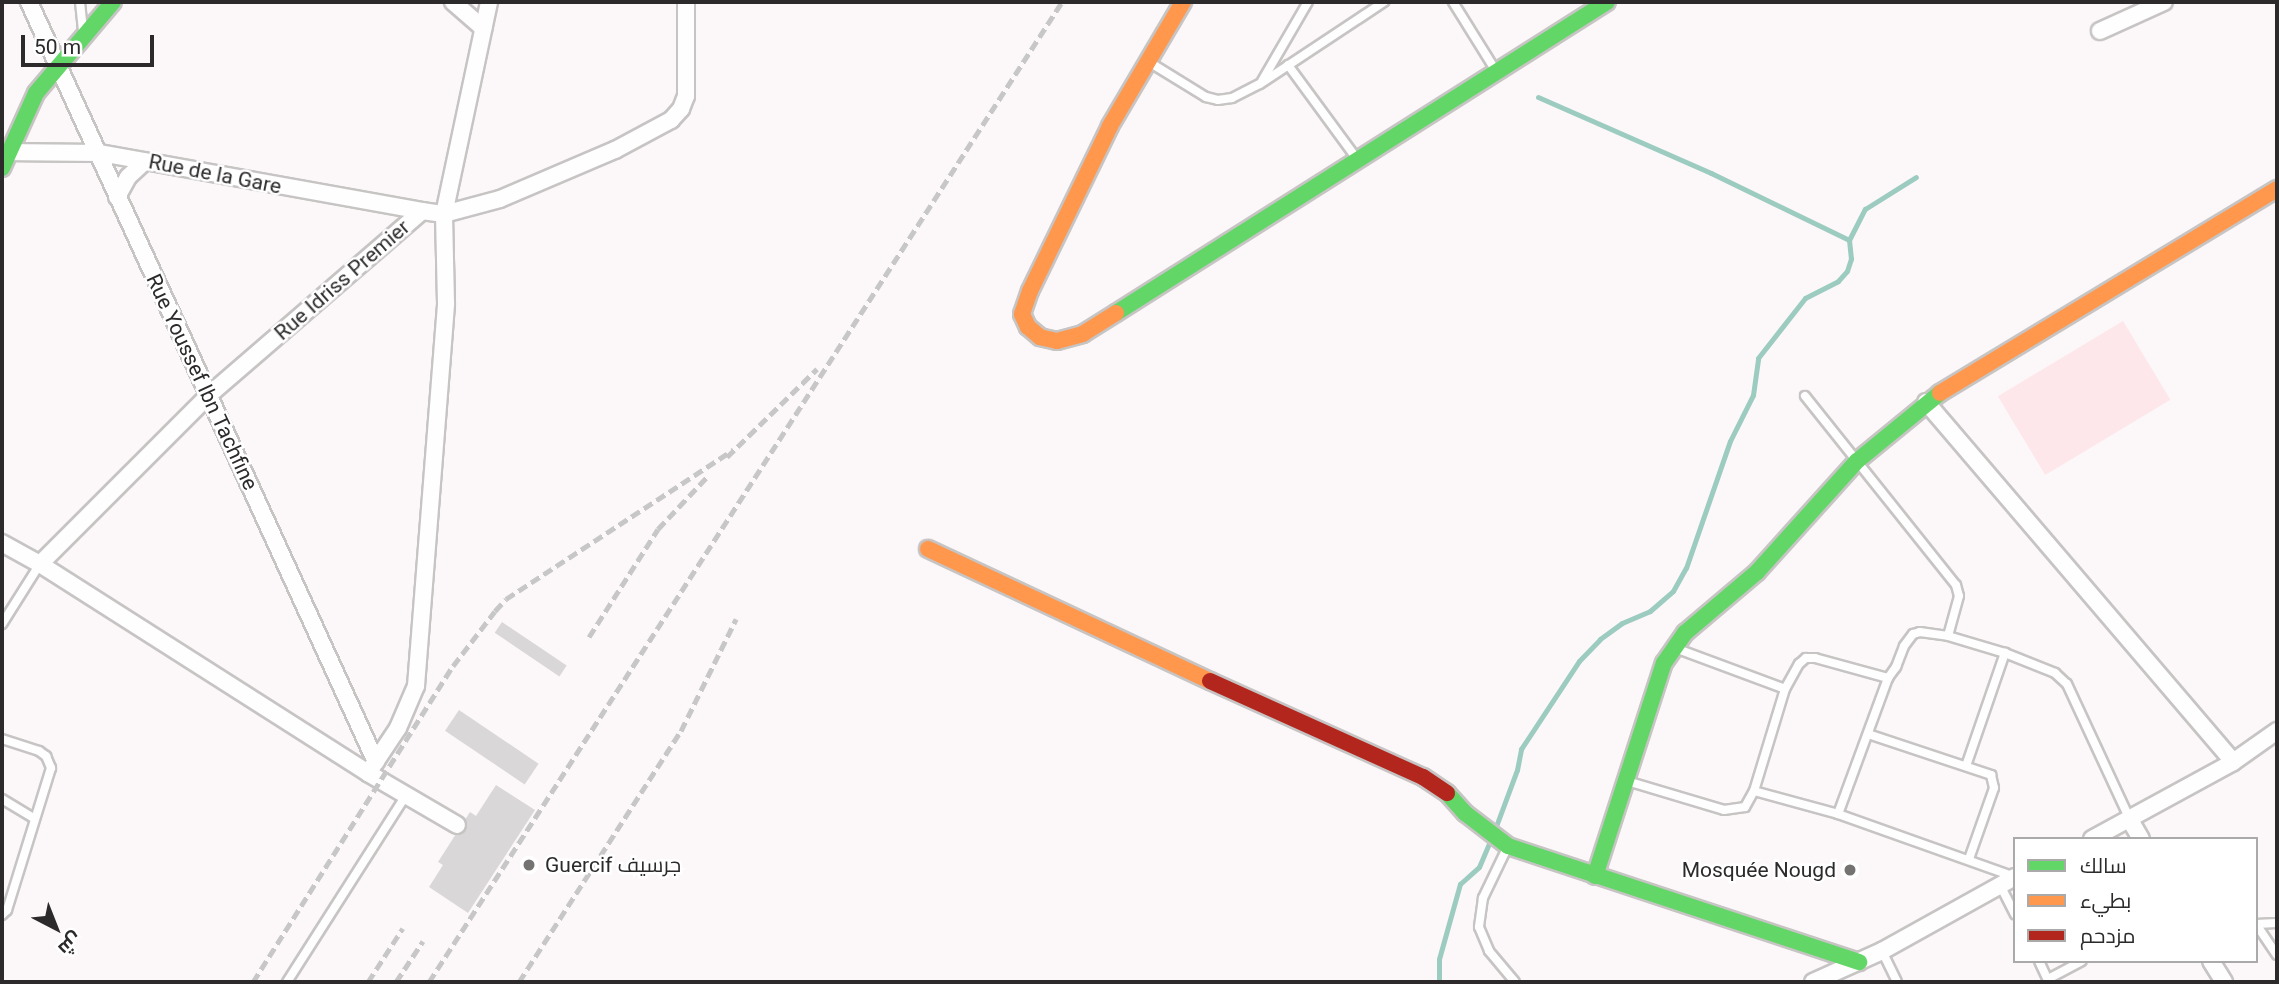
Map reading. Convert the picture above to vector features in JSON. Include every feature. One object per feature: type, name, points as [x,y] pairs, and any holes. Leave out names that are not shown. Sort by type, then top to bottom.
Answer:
[{"type":"street","name":"Rue Youssef Ibn Tachfine","points":[[29,2],[209,395],[372,767]]},
{"type":"street","points":[[3,158],[23,116],[59,64],[113,2]]},
{"type":"street","points":[[453,2],[483,28]]},
{"type":"street","points":[[372,767],[398,728],[416,685],[446,303],[444,214],[489,2]]},
{"type":"street","points":[[444,214],[500,199],[552,178],[671,120],[681,109],[686,96],[686,2]]},
{"type":"street","points":[[1182,2],[1110,125],[1030,291],[1022,314],[1028,327],[1040,337],[1057,341],[1083,334],[1607,2]]},
{"type":"street","points":[[2100,32],[2164,2]]},
{"type":"street","name":"Rue de la Gare","points":[[3,158],[100,153],[422,211]]},
{"type":"street","points":[[117,197],[128,177],[145,161]]},
{"type":"street","points":[[1595,876],[1628,781],[1664,663],[1672,647],[1757,572],[1857,461],[1926,402],[2000,354],[2277,189]]},
{"type":"street","name":"Rue Idriss Premier","points":[[40,564],[209,395],[422,211],[444,214]]},
{"type":"street","points":[[1926,402],[2233,762]]},
{"type":"street","points":[[2,543],[372,767],[406,795],[457,825]]},
{"type":"street","points":[[928,549],[1076,621],[1423,777],[1444,790],[1465,813],[1508,846],[1860,962]]},
{"type":"street","points":[[2096,837],[2233,762],[2277,731]]},
{"type":"street","points":[[2130,820],[2139,837]]},
{"type":"street","points":[[1813,982],[1882,951],[2013,878]]},
{"type":"street","points":[[2212,963],[2224,982]]},
{"type":"lane","points":[[80,2],[84,35]]},
{"type":"lane","points":[[1261,84],[1308,2]]},
{"type":"lane","points":[[1148,61],[1206,97],[1218,100],[1232,98],[1261,84],[1384,2]]},
{"type":"lane","points":[[1453,2],[1496,71]]},
{"type":"lane","points":[[1288,65],[1357,160]]},
{"type":"lane","points":[[1805,396],[1956,585],[1959,596],[1948,636]]},
{"type":"lane","points":[[2,625],[40,564]]},
{"type":"lane","points":[[1838,814],[1888,678],[1896,667],[1904,646],[1913,634],[1920,632],[1948,636],[2005,653],[2055,673],[2067,684],[2130,820]]},
{"type":"lane","points":[[1672,647],[1785,689]]},
{"type":"lane","points":[[1966,766],[2005,653]]},
{"type":"lane","points":[[1628,781],[1724,810],[1745,807],[1754,791],[1785,689],[1799,664],[1806,658],[1815,658],[1888,678]]},
{"type":"lane","points":[[1868,734],[1990,775],[1994,788],[1969,859]]},
{"type":"lane","points":[[2,739],[39,751],[50,761],[51,768],[7,910],[2,915]]},
{"type":"lane","points":[[1754,791],[1838,814],[2013,876]]},
{"type":"lane","points":[[287,982],[406,795]]},
{"type":"lane","points":[[2,799],[34,818]]},
{"type":"lane","points":[[1508,846],[1483,898],[1479,927],[1489,951],[1515,982]]},
{"type":"lane","points":[[2000,885],[2013,910]]},
{"type":"lane","points":[[2258,924],[2277,923]]},
{"type":"lane","points":[[2258,927],[2277,955]]},
{"type":"lane","points":[[1882,951],[1897,982]]},
{"type":"lane","points":[[2040,963],[2049,981],[2079,963]]},
{"type":"shaded area","points":[[2123,321],[2170,400],[2045,475],[1998,396]]},
{"type":"building","points":[[502,622],[567,666],[559,676],[495,633]]},
{"type":"building","points":[[459,710],[539,764],[525,784],[445,731]]},
{"type":"building","name":"Guercif جرسيف","points":[[496,785],[535,810],[468,913],[429,887],[443,865],[438,862],[470,812],[476,816]]},
{"type":"waterway","points":[[1538,97],[1711,173],[1849,240]]},
{"type":"waterway","points":[[1495,829],[1517,770],[1521,749],[1579,661],[1600,639],[1622,623],[1650,611],[1673,591],[1686,568],[1730,441],[1753,395],[1758,358],[1805,298],[1838,281],[1847,271],[1851,259],[1849,240],[1865,209],[1916,177]]},
{"type":"waterway","points":[[1439,982],[1439,959],[1460,884],[1479,867],[1491,839]]},
{"type":"railway","points":[[429,982],[1062,2]]},
{"type":"railway","points":[[727,457],[817,369]]},
{"type":"railway","points":[[253,982],[453,666],[495,611],[506,599],[733,450]]},
{"type":"railway","points":[[589,637],[658,529],[707,477]]},
{"type":"railway","points":[[519,982],[681,731],[736,619]]},
{"type":"railway","points":[[368,982],[403,928]]},
{"type":"railway","points":[[396,982],[423,941]]},
{"type":"traffic: fast","points":[[2,168],[36,93],[113,2]]},
{"type":"traffic: fast","points":[[1116,313],[1607,2]]},
{"type":"traffic: fast","points":[[1595,876],[1664,663],[1685,633],[1757,572],[1857,461],[1940,393]]},
{"type":"traffic: fast","points":[[1447,793],[1465,813],[1508,846],[1859,962]]},
{"type":"traffic: slow","points":[[1116,313],[1083,334],[1057,341],[1040,337],[1028,327],[1022,314],[1030,291],[1110,126],[1183,2]]},
{"type":"traffic: slow","points":[[1940,393],[2277,189]]},
{"type":"traffic: slow","points":[[928,549],[1210,681]]},
{"type":"traffic: jam","points":[[1210,681],[1423,777],[1447,793]]},
{"type":"place","name":"Guercif جرسيف","points":[[529,865]]},
{"type":"place","name":"Mosquée Nougd","points":[[1850,870]]}]
